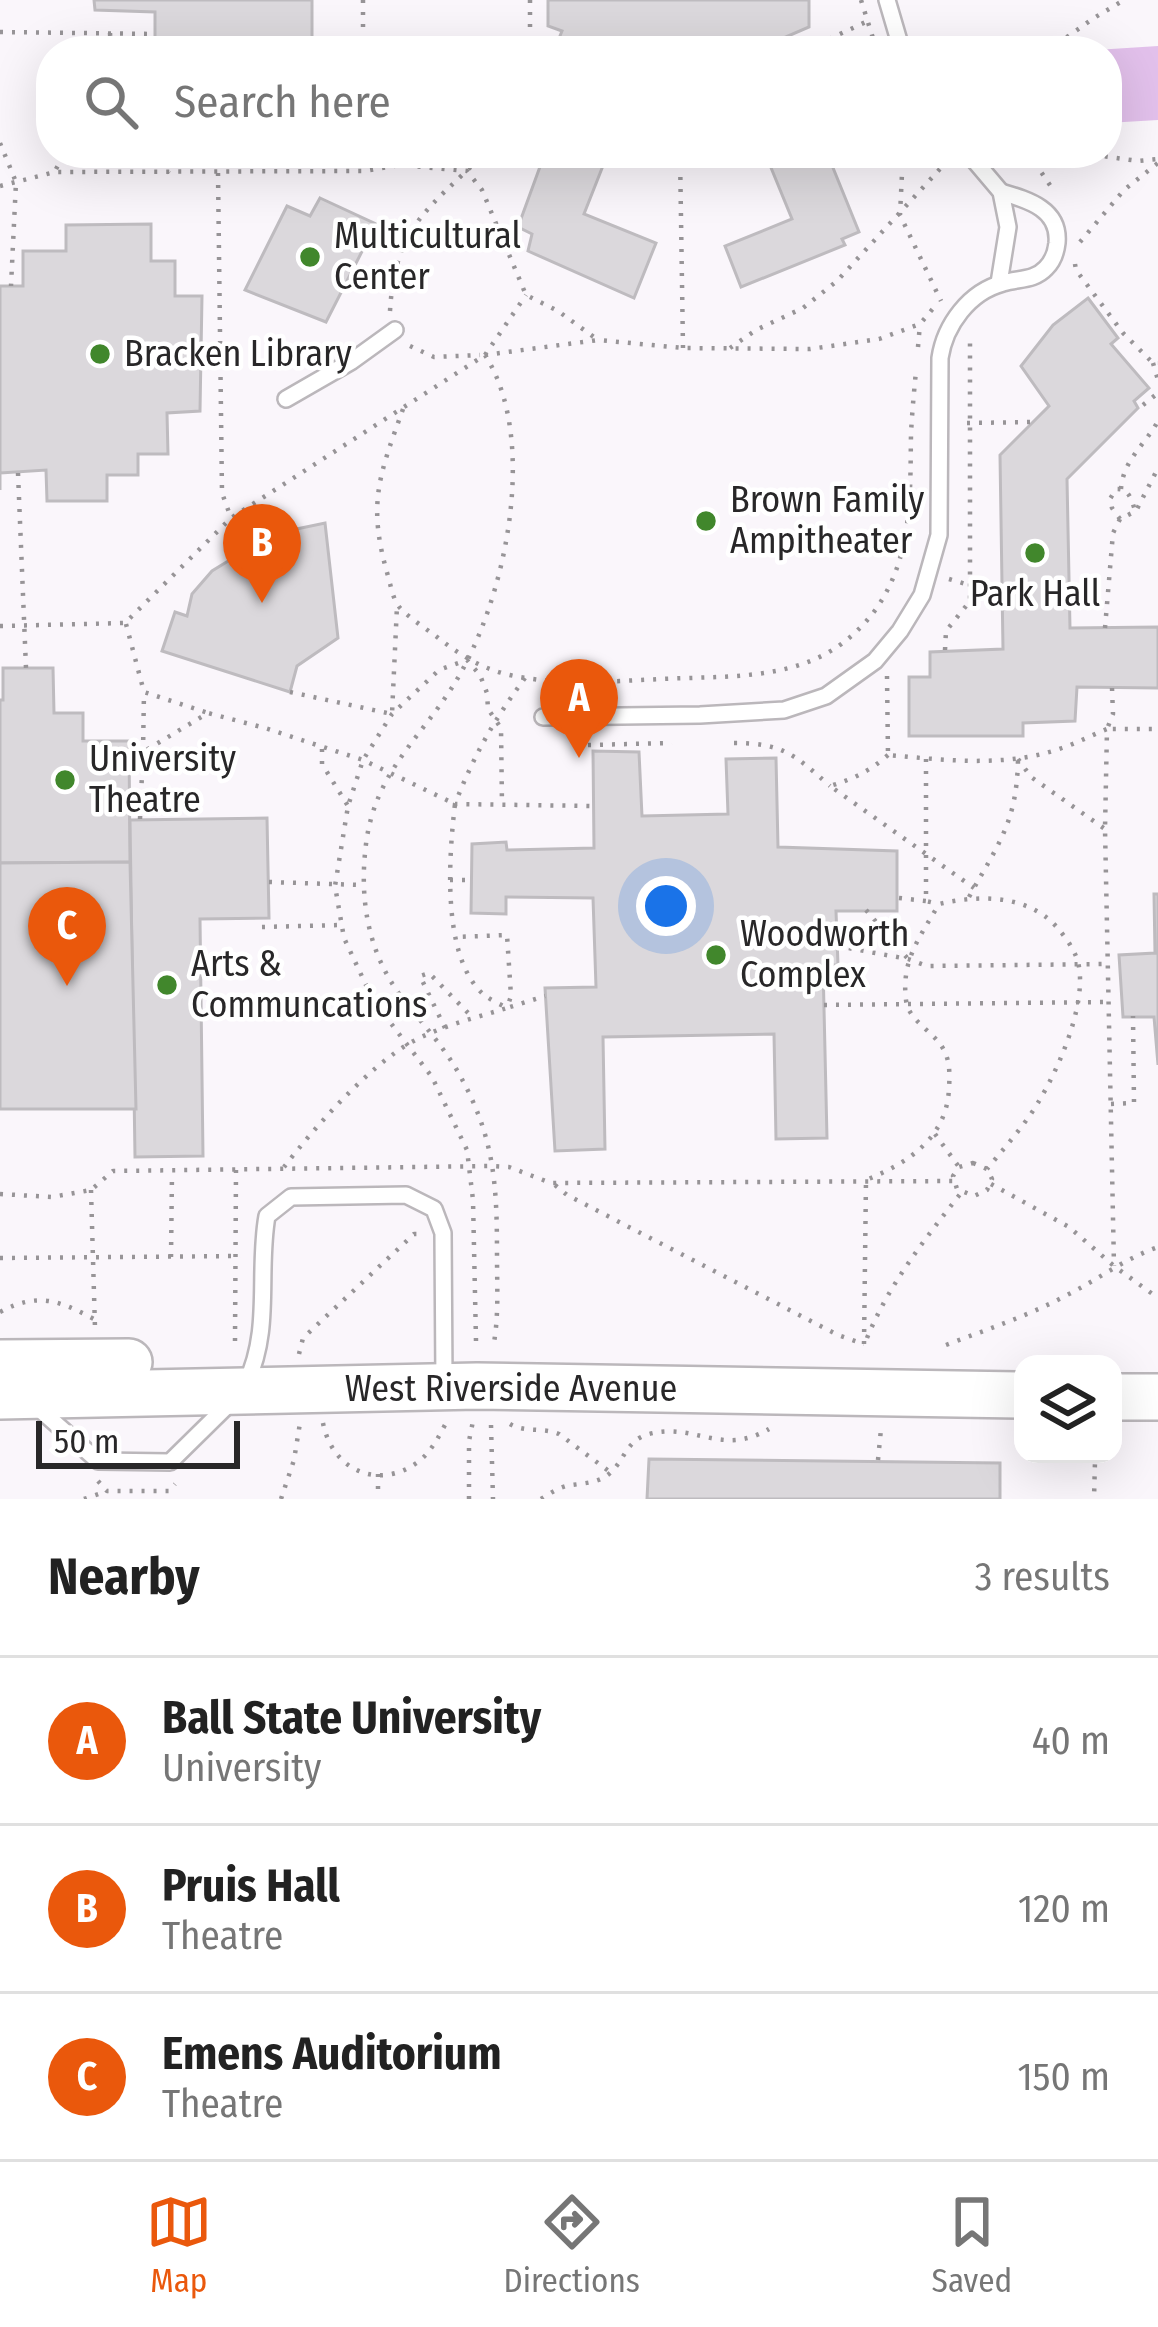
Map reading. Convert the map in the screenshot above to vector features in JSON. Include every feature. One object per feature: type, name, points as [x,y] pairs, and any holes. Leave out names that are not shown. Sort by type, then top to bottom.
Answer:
[{"type":"street","name":"West Riverside Avenue","points":[[9,1385],[258,1362],[452,1378],[1014,1395]]},
{"type":"street","points":[[452,1378],[1014,1372]]},
{"type":"street","points":[[1122,1372],[1158,1373]]},
{"type":"street","points":[[1122,1396],[1158,1397]]},
{"type":"lane","points":[[887,0],[898,36]]},
{"type":"lane","points":[[981,168],[1001,192],[1008,227],[999,284]]},
{"type":"lane","points":[[543,717],[784,710],[826,696],[875,661],[922,595],[939,535],[943,337],[973,299],[999,284],[1033,278],[1047,268],[1056,252],[1058,232],[1052,218],[1040,206],[1001,192]]},
{"type":"lane","points":[[286,399],[395,330]]},
{"type":"lane","points":[[9,1385],[98,1461],[170,1462],[258,1362],[267,1216],[291,1197],[406,1195],[434,1209],[443,1233],[452,1378]]},
{"type":"path","points":[[363,0],[364,36]]},
{"type":"path","points":[[530,0],[530,36]]},
{"type":"path","points":[[861,0],[872,36]]},
{"type":"path","points":[[1068,36],[1124,0]]},
{"type":"path","points":[[836,36],[868,21]]},
{"type":"path","points":[[0,32],[154,34]]},
{"type":"path","points":[[110,32],[110,36]]},
{"type":"path","points":[[0,143],[16,182],[11,286]]},
{"type":"path","points":[[1122,159],[1158,161]]},
{"type":"path","points":[[1158,161],[1124,190],[1074,252],[1076,270],[1123,333],[1156,363],[1158,380]]},
{"type":"path","points":[[55,172],[57,168]]},
{"type":"path","points":[[166,168],[169,173]]},
{"type":"path","points":[[0,187],[55,172],[382,168]]},
{"type":"path","points":[[434,168],[467,171],[482,190],[526,295],[598,340]]},
{"type":"path","points":[[470,168],[420,215],[394,274],[390,310],[395,330],[411,348],[434,357],[598,340],[683,348],[810,350],[879,339],[920,324],[940,301]]},
{"type":"path","points":[[680,168],[683,348]]},
{"type":"path","points":[[730,348],[802,308],[837,281],[940,168]]},
{"type":"path","points":[[218,173],[222,494],[232,518]]},
{"type":"path","points":[[0,626],[125,623],[232,518],[485,355],[526,295]]},
{"type":"path","points":[[322,1406],[330,1446],[342,1463],[359,1472],[400,1472],[421,1460],[436,1443],[452,1378],[473,1234],[470,1167],[461,1136],[432,1077],[373,1000],[344,938],[335,886],[348,806],[363,760],[392,714],[439,670],[466,660],[525,678],[583,682],[776,673],[815,660],[854,636],[878,605],[904,546],[920,324]]},
{"type":"path","points":[[485,355],[498,375],[511,450],[511,500],[499,580],[484,624],[453,686],[389,774],[367,837],[362,885],[378,958],[458,1071],[481,1120],[493,1166],[495,1341]]},
{"type":"path","points":[[1142,406],[1158,393]]},
{"type":"path","points":[[392,714],[397,606],[375,516],[377,490],[403,409]]},
{"type":"path","points":[[1121,489],[1127,461],[1148,440],[1158,421]]},
{"type":"path","points":[[968,423],[1032,422]]},
{"type":"path","points":[[1106,628],[1113,533],[1120,519],[1136,511],[1158,468]]},
{"type":"path","points":[[18,473],[26,668]]},
{"type":"path","points":[[1120,519],[1110,499],[1116,489],[1130,494],[1136,511]]},
{"type":"path","points":[[946,578],[969,585]]},
{"type":"path","points":[[397,606],[480,675],[488,709],[501,728],[502,805]]},
{"type":"path","points":[[125,623],[144,692],[140,819]]},
{"type":"path","points":[[887,672],[888,755]]},
{"type":"path","points":[[507,1008],[484,996],[467,974],[456,937],[450,880],[455,804],[494,719],[525,678]]},
{"type":"path","points":[[1112,688],[1106,829],[1114,1266]]},
{"type":"path","points":[[144,692],[363,760],[455,804],[593,806]]},
{"type":"path","points":[[290,692],[392,714]]},
{"type":"path","points":[[143,752],[208,713]]},
{"type":"path","points":[[830,786],[874,768],[888,755],[970,761],[1018,758],[1060,749],[1107,729],[1158,729]]},
{"type":"path","points":[[734,742],[780,747],[796,756],[830,786],[974,888]]},
{"type":"path","points":[[588,745],[672,743]]},
{"type":"path","points":[[322,748],[322,764],[348,806]]},
{"type":"path","points":[[926,758],[926,901]]},
{"type":"path","points":[[1018,758],[1031,777],[1106,829]]},
{"type":"path","points":[[969,897],[1001,844],[1014,806],[1018,758]]},
{"type":"path","points":[[450,880],[472,880]]},
{"type":"path","points":[[269,882],[362,885]]},
{"type":"path","points":[[899,898],[939,904],[969,897],[1031,908],[1050,920],[1079,964],[1078,1003],[1064,1053],[1030,1116],[987,1169]]},
{"type":"path","points":[[866,1180],[904,1162],[935,1134],[948,1103],[950,1067],[943,1047],[906,1006],[908,958],[939,904]]},
{"type":"path","points":[[866,910],[908,958]]},
{"type":"path","points":[[262,927],[341,925]]},
{"type":"path","points":[[456,937],[507,935],[511,996],[507,1008]]},
{"type":"path","points":[[837,946],[908,958],[927,966],[1108,964]]},
{"type":"path","points":[[445,1028],[420,976],[429,973],[473,1018]]},
{"type":"path","points":[[284,1167],[313,1130],[407,1045],[545,996]]},
{"type":"path","points":[[824,1004],[1108,1002]]},
{"type":"path","points":[[1111,1104],[1134,1103],[1133,1016]]},
{"type":"path","points":[[935,1134],[959,1167]]},
{"type":"path","points":[[973,1163],[987,1169],[991,1184],[981,1195],[961,1193],[953,1181],[959,1167],[973,1163]]},
{"type":"path","points":[[0,1194],[52,1197],[92,1190],[113,1171],[509,1167],[551,1183],[838,1335],[864,1344]]},
{"type":"path","points":[[236,1169],[234,1256],[258,1362],[303,1339],[414,1234],[473,1234]]},
{"type":"path","points":[[171,1257],[172,1170]]},
{"type":"path","points":[[864,1344],[866,1180]]},
{"type":"path","points":[[551,1183],[953,1181]]},
{"type":"path","points":[[991,1184],[1069,1227],[1158,1298]]},
{"type":"path","points":[[92,1190],[95,1342]]},
{"type":"path","points":[[864,1344],[879,1309],[915,1252],[961,1193]]},
{"type":"path","points":[[946,1345],[1017,1321],[1128,1257],[1158,1246]]},
{"type":"path","points":[[0,1258],[263,1256]]},
{"type":"path","points":[[0,1312],[20,1302],[46,1300],[94,1319]]},
{"type":"path","points":[[281,1499],[294,1460],[300,1406]]},
{"type":"path","points":[[500,1412],[519,1429],[559,1434],[611,1472]]},
{"type":"path","points":[[469,1499],[473,1421]]},
{"type":"path","points":[[491,1423],[493,1499]]},
{"type":"path","points":[[541,1499],[561,1487],[591,1482],[611,1472],[627,1448],[647,1434],[673,1433],[728,1443],[752,1439],[776,1425]]},
{"type":"path","points":[[1094,1499],[1097,1463]]},
{"type":"path","points":[[378,1474],[378,1497]]},
{"type":"path","points":[[84,1499],[107,1491]]},
{"type":"shaded area","points":[[1158,46],[1158,120],[1122,122],[1122,48]]},
{"type":"building","points":[[94,0],[312,0],[312,36],[155,36],[155,12],[95,10]]},
{"type":"building","points":[[548,0],[809,0],[809,27],[788,36],[560,36],[562,31],[548,26]]},
{"type":"building","points":[[540,168],[602,168],[584,214],[656,243],[634,298],[528,251],[532,234],[518,227]]},
{"type":"building","points":[[771,168],[833,168],[859,232],[842,239],[845,245],[741,287],[725,246],[792,219]]},
{"type":"building","name":"Multicultural Center","points":[[320,198],[376,224],[326,322],[245,290],[287,206],[310,216]]},
{"type":"building","name":"Bracken Library","points":[[151,224],[151,261],[175,261],[175,296],[202,296],[200,411],[167,413],[168,454],[138,454],[138,475],[107,475],[107,501],[47,501],[46,470],[0,473],[0,286],[23,286],[23,251],[66,251],[66,225]]},
{"type":"building","name":"Park Hall","points":[[1088,298],[1118,338],[1111,344],[1149,388],[1134,401],[1138,408],[1067,479],[1070,628],[1158,627],[1158,688],[1077,687],[1075,721],[1023,723],[1023,736],[909,736],[909,677],[930,677],[930,652],[1003,649],[1000,455],[1049,406],[1021,366],[1053,325]]},
{"type":"building","points":[[325,523],[338,638],[297,666],[290,692],[162,651],[175,612],[187,616],[192,594],[212,571],[287,531]]},
{"type":"building","name":"University Theatre","points":[[3,668],[53,668],[54,713],[83,713],[83,741],[129,741],[130,862],[0,863]]},
{"type":"building","name":"Woodworth Complex","points":[[593,751],[639,752],[642,816],[728,814],[726,759],[776,758],[778,847],[897,851],[897,911],[836,911],[838,965],[823,965],[827,1138],[776,1139],[774,1034],[603,1037],[605,1149],[555,1151],[545,988],[596,987],[593,898],[506,897],[506,914],[471,913],[472,844],[506,842],[507,850],[594,848]]},
{"type":"building","name":"Arts & Communcations","points":[[267,818],[269,918],[200,919],[203,1156],[135,1157],[130,820]]},
{"type":"building","points":[[130,862],[136,1109],[0,1109],[0,863]]},
{"type":"building","points":[[1154,894],[1158,894],[1158,1065],[1154,1017],[1123,1017],[1119,955],[1155,953]]},
{"type":"building","points":[[649,1459],[1000,1463],[1000,1499],[647,1499]]},
{"type":"place","name":"Multicultural Center","points":[[310,257]]},
{"type":"place","name":"Bracken Library","points":[[100,354]]},
{"type":"place","name":"Brown Family Ampitheater","points":[[706,521]]},
{"type":"place","name":"Park Hall","points":[[1035,553]]},
{"type":"place","name":"Pruis Hall","points":[[262,603]]},
{"type":"place","name":"Ball State University","points":[[579,758]]},
{"type":"place","name":"University Theatre","points":[[65,780]]},
{"type":"place","name":"Woodworth Complex","points":[[716,955]]},
{"type":"place","name":"Arts & Communcations","points":[[167,985]]},
{"type":"place","name":"Emens Auditorium","points":[[67,986]]}]
